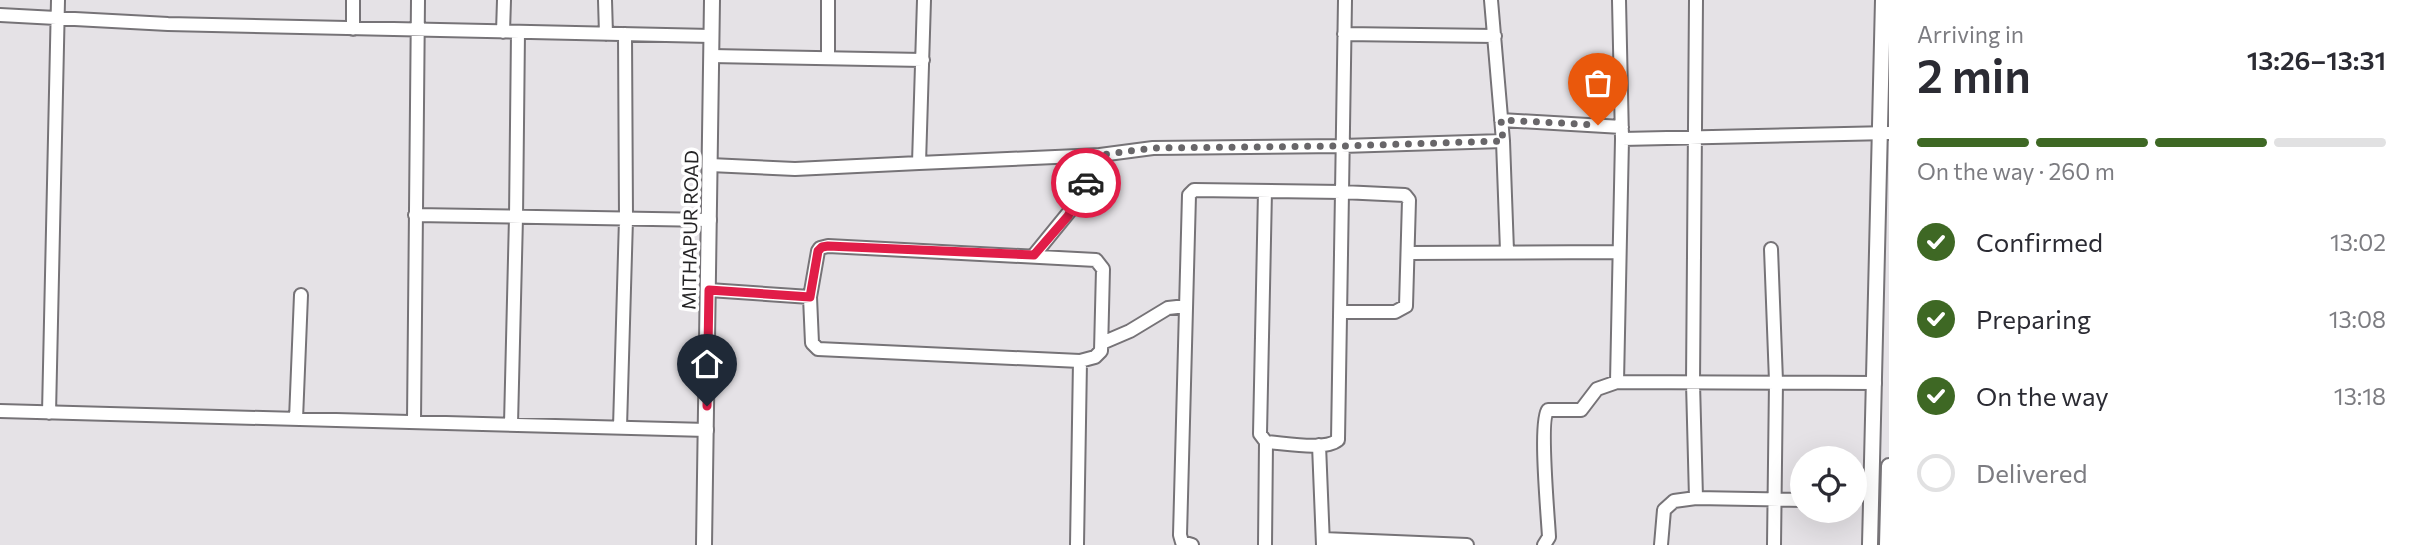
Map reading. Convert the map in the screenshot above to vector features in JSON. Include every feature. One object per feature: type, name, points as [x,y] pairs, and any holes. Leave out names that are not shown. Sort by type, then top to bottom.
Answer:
[{"type":"street","points":[[49,412],[58,0]]},
{"type":"street","points":[[353,29],[354,0]]},
{"type":"street","points":[[414,421],[418,0]]},
{"type":"street","points":[[503,32],[504,0]]},
{"type":"street","points":[[605,0],[606,34]]},
{"type":"street","name":"MITHAPUR ROAD","points":[[704,545],[712,0]]},
{"type":"street","points":[[828,0],[828,57]]},
{"type":"street","points":[[919,163],[924,0]]},
{"type":"street","points":[[1266,442],[1319,445],[1333,444],[1338,438],[1345,0]]},
{"type":"street","points":[[1491,0],[1503,141],[1507,251]]},
{"type":"street","points":[[1617,382],[1622,133],[1619,0]]},
{"type":"street","points":[[1696,0],[1693,138],[1696,498]]},
{"type":"street","points":[[1870,545],[1884,134],[1883,0]]},
{"type":"street","points":[[0,15],[353,29],[711,36]]},
{"type":"street","points":[[511,424],[518,32]]},
{"type":"street","points":[[620,427],[626,219],[625,34]]},
{"type":"street","points":[[1344,34],[1494,36]]},
{"type":"street","points":[[711,56],[923,60]]},
{"type":"street","points":[[1501,120],[1693,138],[1884,134]]},
{"type":"street","points":[[710,165],[795,169],[1100,155],[1153,148],[1503,141]]},
{"type":"street","points":[[1034,255],[1078,201],[1100,155]]},
{"type":"street","points":[[1192,545],[1182,542],[1180,535],[1190,191],[1405,195],[1409,200],[1409,253],[1404,310],[1340,312]]},
{"type":"street","points":[[1265,191],[1261,435],[1266,442],[1265,545]]},
{"type":"street","points":[[415,215],[710,220]]},
{"type":"street","points":[[822,247],[1034,255],[1085,257],[1101,264],[1102,343],[1099,354],[1080,361],[818,349],[812,343],[810,297],[816,258],[822,247]]},
{"type":"street","points":[[1771,249],[1776,382],[1774,545]]},
{"type":"street","points":[[1409,253],[1618,251]]},
{"type":"street","points":[[709,290],[810,297]]},
{"type":"street","points":[[296,419],[302,295]]},
{"type":"street","points":[[1102,343],[1130,331],[1168,308],[1186,306]]},
{"type":"street","points":[[1077,545],[1080,361]]},
{"type":"street","points":[[1544,545],[1549,537],[1545,413],[1551,410],[1581,410],[1597,389],[1617,382],[1875,383]]},
{"type":"street","points":[[0,411],[707,430]]},
{"type":"street","points":[[1319,445],[1323,542],[1467,545]]},
{"type":"street","points":[[1887,545],[1889,466]]},
{"type":"street","points":[[1661,545],[1662,521],[1666,507],[1674,501],[1696,498],[1790,500]]},
{"type":"way so far","points":[[1086,183],[1100,155],[1153,148],[1503,141],[1501,120],[1598,125]]},
{"type":"route","points":[[707,406],[709,290],[810,297],[818,251],[828,246],[1034,255],[1068,216],[1086,183]]}]
